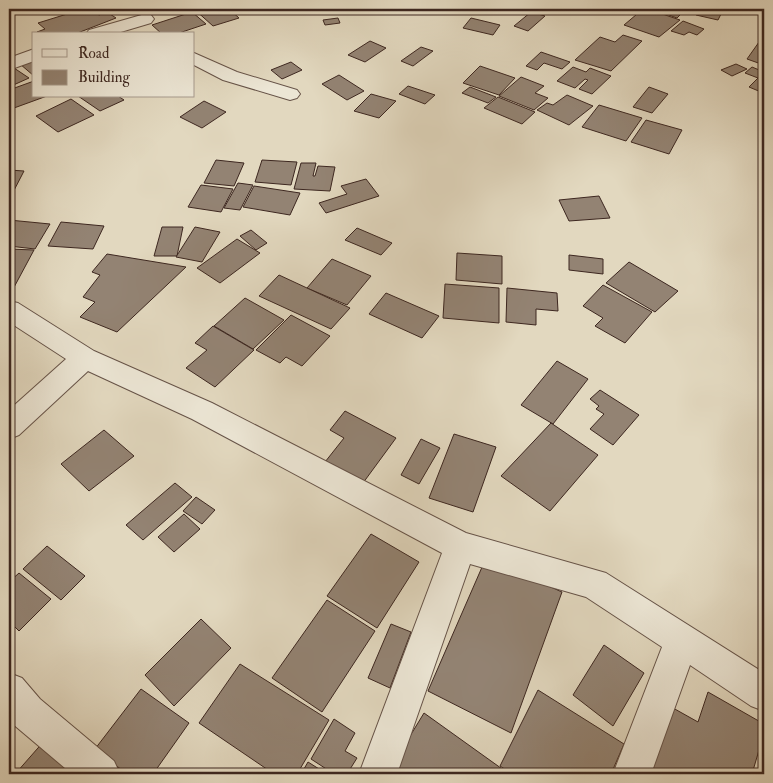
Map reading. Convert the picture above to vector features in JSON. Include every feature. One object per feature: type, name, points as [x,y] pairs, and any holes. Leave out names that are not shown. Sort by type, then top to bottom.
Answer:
[{"type":"street","points":[[107,32],[150,24],[129,9]]},
{"type":"street","points":[[9,65],[32,55]]},
{"type":"street","points":[[195,58],[230,76],[290,94]]},
{"type":"street","points":[[9,310],[85,358],[202,411],[460,546],[594,584],[764,693]]},
{"type":"street","points":[[9,427],[85,358]]},
{"type":"street","points":[[378,774],[460,546]]},
{"type":"street","points":[[632,774],[681,641]]},
{"type":"street","points":[[9,691],[27,712],[101,774]]},
{"type":"building","points":[[194,9],[229,9],[239,18],[213,26]]},
{"type":"building","points":[[232,9],[254,9],[239,14]]},
{"type":"building","points":[[411,9],[440,9],[435,14]]},
{"type":"building","points":[[643,9],[680,20],[659,37],[624,25]]},
{"type":"building","points":[[667,9],[686,9],[677,18],[666,14],[670,10]]},
{"type":"building","points":[[699,9],[721,14],[718,20],[696,15]]},
{"type":"building","points":[[80,10],[84,13],[92,10],[99,15],[107,12],[116,18],[80,32],[37,32],[45,29],[38,23]]},
{"type":"building","points":[[192,12],[206,24],[182,32],[160,32],[152,25]]},
{"type":"building","points":[[531,12],[545,16],[528,31],[514,26]]},
{"type":"building","points":[[338,18],[340,23],[325,25],[323,20]]},
{"type":"building","points":[[471,18],[500,25],[493,35],[463,28]]},
{"type":"building","points":[[683,21],[704,29],[697,35],[689,32],[684,35],[671,31]]},
{"type":"building","points":[[623,35],[642,41],[611,71],[575,60],[600,37],[615,42]]},
{"type":"building","points":[[764,35],[764,65],[747,59]]},
{"type":"building","points":[[370,41],[386,48],[365,62],[348,55]]},
{"type":"building","points":[[421,47],[433,51],[413,66],[401,61]]},
{"type":"building","points":[[541,52],[570,62],[562,69],[544,63],[537,70],[526,66]]},
{"type":"building","points":[[32,60],[32,74],[20,64]]},
{"type":"building","points":[[291,62],[302,70],[282,79],[271,70]]},
{"type":"building","points":[[736,64],[747,69],[732,76],[721,70]]},
{"type":"building","points":[[480,66],[515,78],[499,95],[463,83]]},
{"type":"building","points":[[573,67],[586,72],[590,68],[611,76],[592,94],[579,89],[588,80],[585,79],[575,88],[557,81]]},
{"type":"building","points":[[752,67],[764,72],[764,89],[761,92],[749,87],[758,78],[745,73]]},
{"type":"building","points":[[14,68],[29,78],[9,87],[9,70]]},
{"type":"building","points":[[339,75],[364,91],[347,100],[322,84]]},
{"type":"building","points":[[521,77],[544,86],[535,93],[548,98],[534,110],[499,96]]},
{"type":"building","points":[[32,82],[32,98],[42,98],[14,108],[9,101],[9,90]]},
{"type":"building","points":[[408,86],[435,95],[425,104],[399,94]]},
{"type":"building","points":[[470,87],[496,97],[488,103],[462,93]]},
{"type":"building","points":[[649,87],[668,94],[652,113],[633,107]]},
{"type":"building","points":[[371,94],[396,101],[379,118],[354,111]]},
{"type":"building","points":[[567,95],[593,106],[569,125],[537,110],[547,103],[553,105]]},
{"type":"building","points":[[498,97],[535,112],[522,124],[484,108]]},
{"type":"building","points":[[81,98],[121,98],[124,100],[100,111]]},
{"type":"building","points":[[71,99],[94,115],[58,132],[36,116]]},
{"type":"building","points":[[204,101],[226,112],[202,128],[180,117]]},
{"type":"building","points":[[599,105],[642,118],[626,141],[582,127]]},
{"type":"building","points":[[646,120],[682,130],[669,154],[631,142]]},
{"type":"building","points":[[216,160],[244,163],[234,186],[204,183]]},
{"type":"building","points":[[262,160],[297,162],[291,185],[255,182]]},
{"type":"building","points":[[301,163],[316,163],[313,176],[315,176],[318,166],[335,167],[330,191],[294,189]]},
{"type":"building","points":[[9,170],[24,171],[9,200]]},
{"type":"building","points":[[366,179],[379,196],[326,213],[319,203],[347,194],[341,186]]},
{"type":"building","points":[[238,183],[253,185],[240,210],[224,208]]},
{"type":"building","points":[[201,185],[233,189],[221,212],[188,207]]},
{"type":"building","points":[[254,186],[300,193],[290,215],[243,207]]},
{"type":"building","points":[[599,196],[610,218],[569,221],[559,200]]},
{"type":"building","points":[[9,220],[50,224],[35,249],[9,246]]},
{"type":"building","points":[[61,222],[104,226],[93,249],[48,246]]},
{"type":"building","points":[[162,227],[183,227],[177,256],[154,256]]},
{"type":"building","points":[[195,227],[220,232],[202,262],[176,257]]},
{"type":"building","points":[[357,228],[392,243],[381,255],[345,240]]},
{"type":"building","points":[[251,230],[267,243],[256,250],[240,236]]},
{"type":"building","points":[[237,239],[260,253],[220,283],[197,268]]},
{"type":"building","points":[[9,249],[34,250],[12,291],[9,291]]},
{"type":"building","points":[[457,253],[502,256],[502,284],[456,280]]},
{"type":"building","points":[[107,254],[186,267],[117,332],[80,317],[95,302],[83,297],[100,275],[92,272]]},
{"type":"building","points":[[569,255],[603,259],[603,274],[569,270]]},
{"type":"building","points":[[332,259],[371,276],[347,305],[307,288]]},
{"type":"building","points":[[629,262],[678,291],[655,312],[606,283]]},
{"type":"building","points":[[279,275],[350,308],[331,329],[259,296]]},
{"type":"building","points":[[445,284],[499,288],[499,323],[443,318]]},
{"type":"building","points":[[603,285],[652,312],[625,343],[595,326],[603,318],[583,306]]},
{"type":"building","points":[[507,288],[557,293],[558,311],[536,309],[536,325],[506,322]]},
{"type":"building","points":[[386,293],[439,316],[422,338],[369,314]]},
{"type":"building","points":[[245,298],[284,320],[253,349],[214,326]]},
{"type":"building","points":[[291,315],[330,336],[302,366],[286,357],[280,363],[256,350]]},
{"type":"building","points":[[213,326],[254,350],[215,387],[186,368],[207,350],[195,343]]},
{"type":"building","points":[[557,361],[588,379],[553,424],[521,405]]},
{"type":"building","points":[[600,390],[639,415],[613,445],[590,429],[604,414],[596,409],[599,406],[590,399]]},
{"type":"building","points":[[345,411],[396,438],[363,483],[325,462],[344,438],[330,430]]},
{"type":"building","points":[[551,423],[598,455],[550,511],[501,476]]},
{"type":"building","points":[[104,430],[134,456],[89,491],[61,464]]},
{"type":"building","points":[[454,434],[496,447],[473,512],[429,498]]},
{"type":"building","points":[[421,439],[440,448],[419,484],[401,475]]},
{"type":"building","points":[[175,483],[192,497],[143,540],[126,525]]},
{"type":"building","points":[[196,497],[215,510],[202,524],[183,511]]},
{"type":"building","points":[[184,514],[200,529],[174,552],[158,537]]},
{"type":"building","points":[[371,534],[419,562],[377,628],[327,596]]},
{"type":"building","points":[[47,546],[85,576],[61,600],[23,569]]},
{"type":"building","points":[[486,558],[562,592],[511,733],[428,691]]},
{"type":"building","points":[[19,573],[51,599],[19,631],[13,625],[9,630],[9,582]]},
{"type":"building","points":[[327,600],[375,631],[322,712],[272,678]]},
{"type":"building","points":[[201,619],[231,648],[174,706],[145,675]]},
{"type":"building","points":[[391,624],[411,632],[390,688],[368,678]]},
{"type":"building","points":[[604,645],[644,673],[613,726],[573,695]]},
{"type":"building","points":[[240,664],[329,720],[297,774],[274,774],[199,723]]},
{"type":"building","points":[[141,689],[189,723],[153,774],[127,774],[95,749]]},
{"type":"building","points":[[538,690],[624,744],[611,774],[512,774],[500,766]]},
{"type":"building","points":[[708,692],[764,724],[764,733],[752,774],[648,774],[673,708],[698,722]]},
{"type":"building","points":[[424,713],[505,771],[503,774],[387,774]]},
{"type":"building","points":[[334,719],[355,733],[345,751],[357,758],[347,774],[334,774],[311,759]]},
{"type":"building","points":[[45,740],[78,771],[76,774],[9,774],[9,767],[16,773]]},
{"type":"building","points":[[308,762],[327,774],[301,774]]}]
